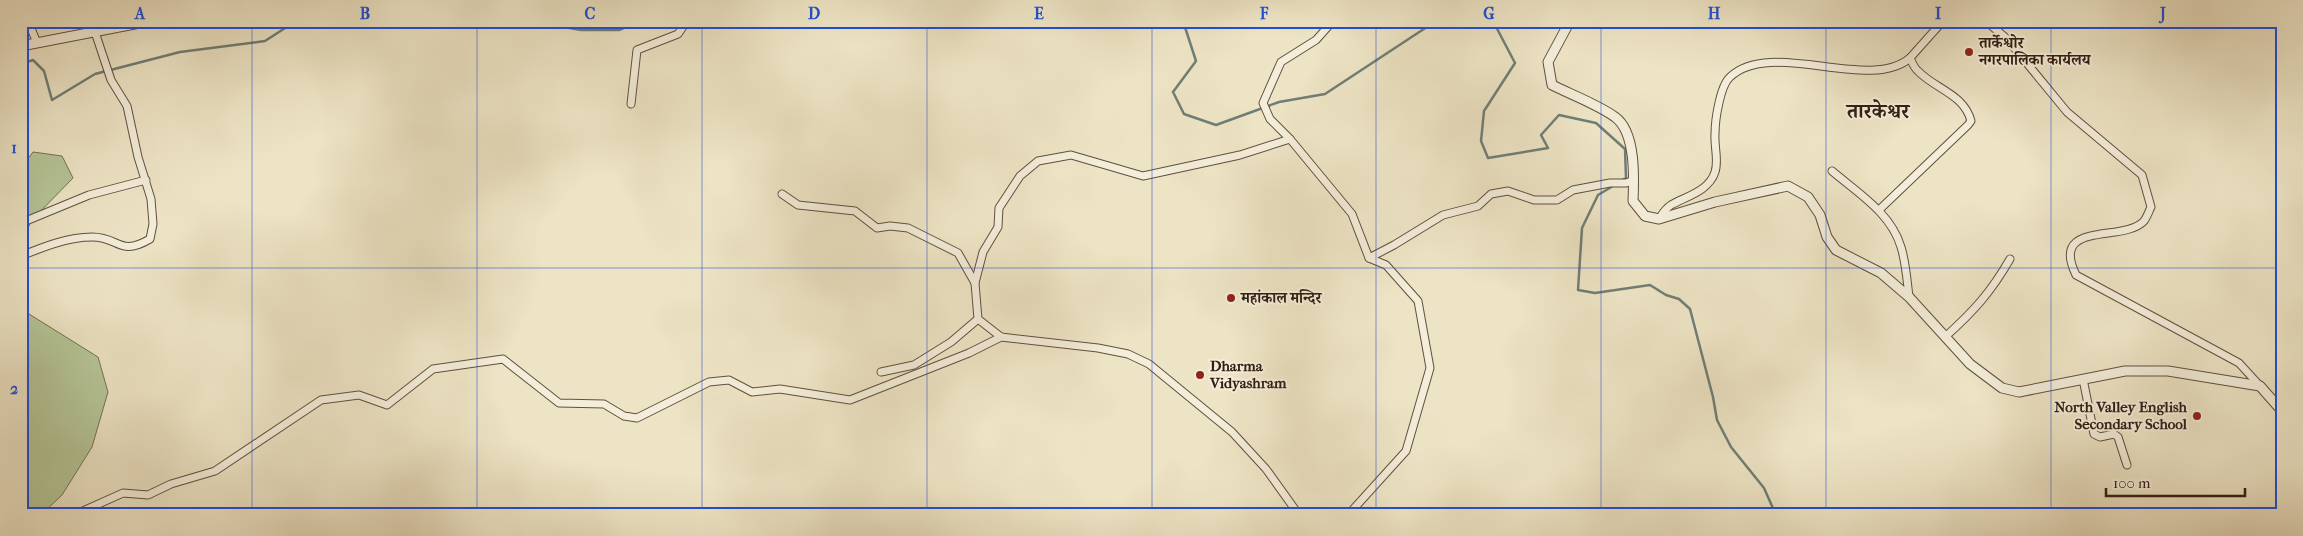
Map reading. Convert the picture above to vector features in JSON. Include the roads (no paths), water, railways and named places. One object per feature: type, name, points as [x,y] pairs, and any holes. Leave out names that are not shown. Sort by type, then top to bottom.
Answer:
[{"type":"street","points":[[28,21],[37,43]]},
{"type":"street","points":[[21,46],[150,21]]},
{"type":"street","points":[[631,104],[638,50],[678,34],[687,21]]},
{"type":"street","points":[[1334,21],[1316,40],[1281,62],[1263,103],[1270,120],[1290,139],[1352,214],[1369,258],[1386,265],[1418,302],[1430,368],[1406,451],[1348,515]]},
{"type":"street","points":[[1570,21],[1548,62],[1552,85],[1616,117],[1630,140],[1630,181],[1634,201],[1645,216],[1658,219],[1715,202],[1788,186],[1808,196],[1820,215],[1827,237],[1836,250],[1881,273],[1909,298],[1970,364],[2002,388],[2019,392],[2125,371],[2168,371],[2260,386]]},
{"type":"street","points":[[1658,219],[1669,206],[1695,194],[1710,183],[1716,171],[1715,135],[1722,93],[1729,77],[1746,66],[1765,62],[1864,69],[1889,68],[1904,63],[1910,58],[1943,21]]},
{"type":"street","points":[[1986,21],[2007,39],[2068,112],[2142,175],[2151,207],[2143,222],[2132,228],[2080,239],[2071,249],[2071,263],[2076,275],[2239,363],[2282,410]]},
{"type":"street","points":[[21,256],[75,238],[94,237],[123,246],[136,247],[150,239],[153,224],[151,199],[138,157],[127,106],[111,80],[95,32]]},
{"type":"street","points":[[1879,210],[1971,120],[1969,112],[1954,96],[1917,71],[1910,58]]},
{"type":"street","points":[[1290,139],[1240,155],[1144,176],[1071,155],[1038,161],[1020,176],[999,208],[998,227],[983,252],[975,283],[978,319],[1001,337],[1098,348],[1128,354],[1150,364],[1232,432],[1266,469],[1299,515]]},
{"type":"street","points":[[1832,171],[1879,210],[1894,230],[1902,248],[1909,298]]},
{"type":"street","points":[[21,223],[89,195],[146,180]]},
{"type":"street","points":[[1369,258],[1443,215],[1478,206],[1491,194],[1508,191],[1534,200],[1557,200],[1573,190],[1630,181]]},
{"type":"street","points":[[782,194],[798,205],[855,211],[877,228],[890,226],[908,228],[958,254],[975,283]]},
{"type":"street","points":[[1946,337],[1975,310],[1994,286],[2010,259]]},
{"type":"street","points":[[881,372],[914,365],[950,342],[978,319]]},
{"type":"street","points":[[74,515],[123,493],[148,495],[172,484],[215,471],[321,400],[359,395],[387,404],[434,369],[502,359],[559,402],[604,404],[624,416],[637,418],[709,382],[729,380],[752,392],[780,389],[850,400],[968,353],[1001,337]]},
{"type":"street","points":[[2083,380],[2094,434],[2100,437],[2114,434],[2118,437],[2127,465]]},
{"type":"waterway","points":[[21,64],[33,60],[44,71],[52,100],[95,74],[180,52],[265,41],[296,21]]},
{"type":"waterway","points":[[529,21],[581,30],[619,30],[640,21]]},
{"type":"waterway","points":[[1183,21],[1196,61],[1173,92],[1184,114],[1216,125],[1279,102],[1325,94],[1436,21]]},
{"type":"waterway","points":[[1493,21],[1515,63],[1484,111],[1481,141],[1488,158],[1548,148],[1541,135],[1559,115],[1596,123],[1625,149],[1626,178],[1622,180]]},
{"type":"waterway","points":[[1613,186],[1598,195],[1582,228],[1578,290],[1595,293],[1650,285],[1666,295],[1679,299],[1690,309],[1713,397],[1717,420],[1731,447],[1764,488],[1776,515]]},
{"type":"place","name":"तार्केश्वोर नगरपालिका कार्यलय","points":[[1969,52]]},
{"type":"place","name":"महांकाल मन्दिर","points":[[1231,298]]},
{"type":"place","name":"Dharma Vidyashram","points":[[1200,375]]},
{"type":"place","name":"North Valley English Secondary School","points":[[2197,416]]},
{"type":"district","name":"तारकेश्वर","points":[[1878,111]]}]
